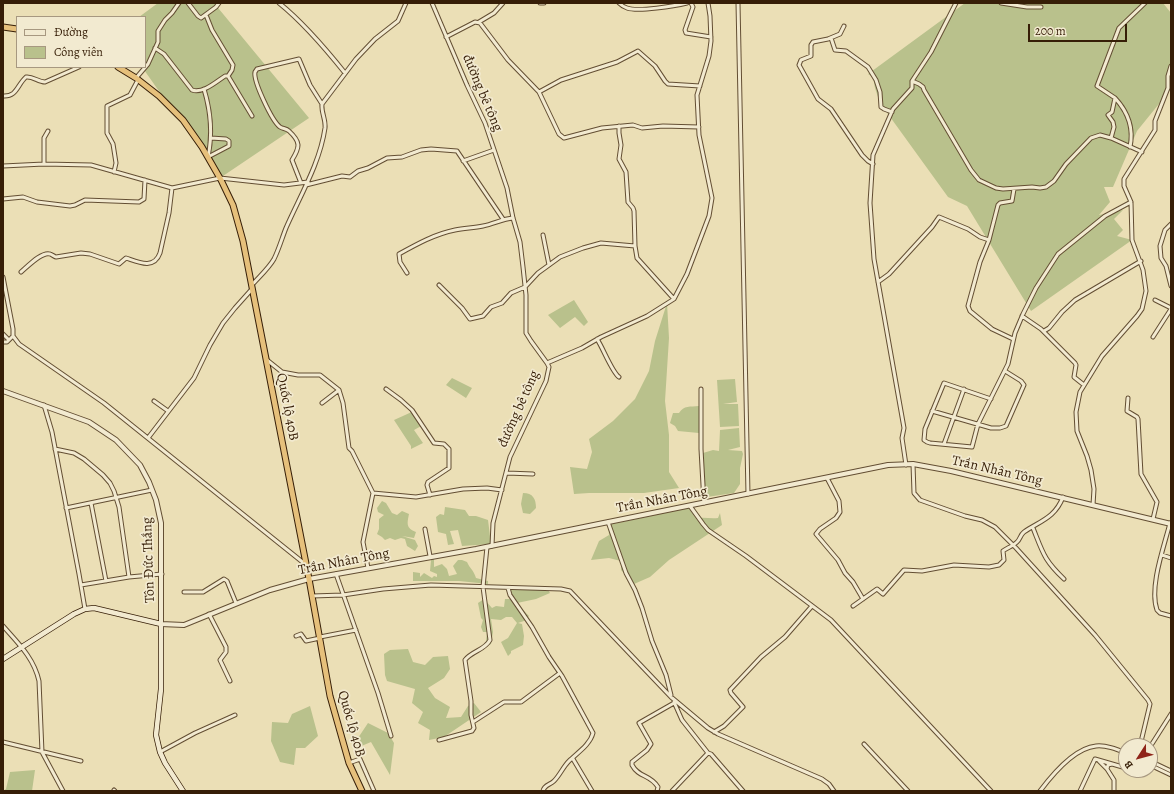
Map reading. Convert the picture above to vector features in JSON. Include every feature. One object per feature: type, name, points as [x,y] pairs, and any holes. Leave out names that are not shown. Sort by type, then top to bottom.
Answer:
[{"type":"highway","points":[[3,27],[16,29]]},
{"type":"highway","name":"Quốc lộ 40B","points":[[120,68],[159,96],[183,120],[208,157],[233,205],[243,241],[309,579],[330,696],[349,763],[362,791]]},
{"type":"main road","points":[[3,659],[74,614],[85,609],[94,608],[162,624],[161,689],[156,735],[164,763],[183,791]]},
{"type":"street","points":[[146,67],[158,42],[158,31],[179,3]]},
{"type":"street","points":[[188,3],[200,18],[206,15],[219,3]]},
{"type":"street","points":[[279,3],[311,33],[345,73]]},
{"type":"street","points":[[148,438],[194,378],[210,345],[223,323],[273,260],[298,205],[321,144],[325,127],[324,117],[321,110],[322,104],[345,73],[375,39],[398,21],[406,3]]},
{"type":"street","name":"đường bê tông","points":[[432,3],[485,123],[507,188],[520,242],[525,287],[526,333],[530,341],[547,363],[548,367],[546,381],[510,457],[494,523],[483,587],[490,640],[486,646],[465,660],[473,722]]},
{"type":"street","points":[[446,37],[489,17],[503,3]]},
{"type":"street","points":[[619,3],[625,8],[630,9],[651,8],[687,3]]},
{"type":"street","points":[[691,3],[693,7],[685,30],[686,33],[711,37]]},
{"type":"street","points":[[547,363],[582,348],[597,339],[646,316],[674,299],[688,274],[709,216],[712,198],[699,135],[697,95],[709,56],[711,37],[708,3]]},
{"type":"street","points":[[738,3],[748,494]]},
{"type":"street","points":[[906,465],[902,438],[904,428],[874,259],[870,203],[873,164],[874,155],[892,112],[912,88],[912,82],[931,52],[956,3]]},
{"type":"street","points":[[1001,3],[1027,7],[1041,7]]},
{"type":"street","points":[[1130,147],[1132,133],[1123,107],[1115,98],[1099,88],[1097,83],[1106,64],[1119,28],[1145,3]]},
{"type":"street","points":[[155,48],[164,54],[192,90],[197,91],[204,89],[225,76],[228,76],[233,65],[215,35],[206,15]]},
{"type":"street","points":[[479,22],[508,60],[539,92],[562,137],[566,138],[602,128],[619,126],[633,125],[642,128],[663,126],[699,127]]},
{"type":"street","points":[[844,26],[841,33],[831,38],[812,43],[811,56],[801,60],[799,63],[800,68],[818,99],[830,107],[862,155],[873,164]]},
{"type":"street","points":[[831,38],[835,50],[846,51],[870,69],[880,92],[881,107],[884,110],[892,112]]},
{"type":"street","points":[[539,92],[561,80],[617,62],[638,52],[655,66],[665,82],[668,84],[700,86]]},
{"type":"street","points":[[301,183],[296,175],[292,160],[298,149],[298,144],[288,130],[279,126],[256,86],[254,77],[255,72],[257,70],[299,59],[310,85],[322,104]]},
{"type":"street","points":[[1093,505],[1094,489],[1091,470],[1077,431],[1077,402],[1080,392],[1102,356],[1134,322],[1142,309],[1146,291],[1141,261],[1132,240],[1131,202],[1124,186],[1124,179],[1155,130],[1155,121],[1168,88],[1168,76],[1171,66]]},
{"type":"street","points":[[3,96],[13,94],[26,77],[30,76],[45,82],[77,68]]},
{"type":"street","points":[[114,172],[116,163],[112,144],[107,133],[107,106],[130,95],[137,79],[145,68]]},
{"type":"street","points":[[228,76],[252,116]]},
{"type":"street","points":[[912,82],[923,87],[971,170],[979,180],[996,188],[1040,188],[1046,186],[1054,181],[1066,164],[1088,140],[1098,136],[1111,138],[1142,152]]},
{"type":"street","points":[[204,89],[211,116],[211,138],[208,157]]},
{"type":"street","points":[[1111,138],[1114,127],[1113,122],[1108,115],[1112,112],[1115,98]]},
{"type":"street","points":[[619,126],[621,144],[619,158],[626,172],[628,202],[634,208],[635,246],[637,258],[674,299]]},
{"type":"street","points":[[44,164],[44,141],[48,132]]},
{"type":"street","points":[[208,157],[229,146],[229,141],[226,139],[211,138]]},
{"type":"street","points":[[3,166],[44,164],[91,165],[172,188],[220,178],[284,186],[342,176],[350,177],[358,171],[386,158],[402,157],[421,150],[431,149],[457,151],[503,219]]},
{"type":"street","points":[[463,161],[494,150]]},
{"type":"street","points":[[3,199],[23,197],[37,202],[70,206],[85,200],[140,202],[144,199],[145,180]]},
{"type":"street","points":[[21,272],[36,259],[47,254],[51,254],[56,258],[81,253],[90,254],[119,264],[126,258],[148,264],[158,258],[160,253],[169,213],[172,188]]},
{"type":"street","points":[[1013,339],[992,329],[970,311],[968,307],[978,267],[989,240],[998,205],[1000,203],[1012,201],[1014,189]]},
{"type":"street","points":[[991,399],[944,383],[924,429],[924,440],[927,442],[971,447],[973,445],[978,424],[991,399],[1005,371],[1008,364],[1013,339],[1022,316],[1036,288],[1058,254],[1105,216],[1131,202]]},
{"type":"street","points":[[878,282],[889,274],[932,227],[939,217],[968,229],[986,240],[989,240]]},
{"type":"street","points":[[407,273],[400,262],[399,254],[404,251],[433,236],[456,230],[485,226],[503,219],[513,218]]},
{"type":"street","points":[[1171,224],[1165,230],[1160,246],[1161,258],[1166,266],[1171,286]]},
{"type":"street","points":[[543,235],[549,265]]},
{"type":"street","points":[[439,284],[470,319],[483,316],[491,307],[502,303],[511,293],[525,287],[538,273],[560,257],[601,243],[635,246]]},
{"type":"street","points":[[1044,331],[1050,327],[1062,312],[1075,300],[1141,261]]},
{"type":"street","points":[[3,277],[13,336],[19,344],[104,403],[305,564]]},
{"type":"street","points":[[1153,337],[1171,309],[1155,300]]},
{"type":"street","points":[[1022,316],[1044,331],[1075,363],[1076,367],[1073,376],[1084,385]]},
{"type":"street","points":[[3,334],[9,340]]},
{"type":"street","points":[[3,342],[9,340],[13,336]]},
{"type":"street","points":[[597,339],[614,374],[619,377]]},
{"type":"street","points":[[266,359],[282,372],[298,375],[320,376],[339,390],[343,403],[349,448],[352,450],[373,493],[363,542],[368,568]]},
{"type":"street","points":[[932,411],[995,428],[1006,426],[1024,385],[1021,381],[1005,371]]},
{"type":"street","points":[[386,389],[412,410],[434,443],[444,444],[449,449],[449,468],[428,482],[427,485],[430,495]]},
{"type":"street","points":[[701,389],[701,449],[704,503]]},
{"type":"street","points":[[944,444],[964,389]]},
{"type":"street","points":[[322,403],[339,390]]},
{"type":"street","name":"Tôn Đức Thắng","points":[[3,391],[89,422],[116,440],[140,465],[152,490],[161,523],[162,624]]},
{"type":"street","points":[[1128,398],[1127,410],[1138,419],[1142,474],[1157,502],[1153,519]]},
{"type":"street","points":[[154,401],[168,411]]},
{"type":"street","points":[[44,405],[55,449],[85,609]]},
{"type":"street","points":[[55,449],[74,453],[92,466],[110,483],[119,506],[129,577]]},
{"type":"street","points":[[913,464],[914,493],[916,497],[920,500],[965,516],[982,520],[995,527],[1095,635],[1150,704],[1142,738]]},
{"type":"street","name":"Trần Nhân Tông","points":[[162,624],[184,625],[270,590],[309,579],[490,546],[872,468],[913,464],[951,471],[1171,523]]},
{"type":"street","points":[[507,473],[532,474]]},
{"type":"street","points":[[827,478],[839,501],[840,512],[836,518],[820,529],[816,534],[838,560],[863,599]]},
{"type":"street","points":[[373,493],[410,497],[469,489],[486,488],[502,490]]},
{"type":"street","points":[[66,508],[152,490]]},
{"type":"street","points":[[853,606],[877,589],[882,594],[885,593],[904,570],[920,572],[954,566],[981,568],[1000,564],[1004,560],[1003,551],[1018,541],[1021,535],[1055,512],[1063,497]]},
{"type":"street","points":[[91,503],[106,581]]},
{"type":"street","points":[[690,506],[708,530],[749,558],[835,624],[991,791]]},
{"type":"street","points":[[608,522],[626,573],[642,608],[652,641],[666,675],[674,703],[682,720],[708,753],[743,791]]},
{"type":"street","points":[[1171,523],[1155,586],[1155,603],[1158,612],[1171,616]]},
{"type":"street","points":[[1033,528],[1045,558],[1064,579]]},
{"type":"street","points":[[425,529],[430,556]]},
{"type":"street","points":[[1162,555],[1171,558]]},
{"type":"street","points":[[81,585],[129,577],[162,574]]},
{"type":"street","points":[[336,574],[391,736]]},
{"type":"street","points":[[184,592],[203,592],[224,579],[227,581],[236,603]]},
{"type":"street","points":[[312,596],[343,595],[383,589],[431,585],[561,589],[572,592],[672,697],[695,718],[714,732],[822,780],[829,784],[834,791]]},
{"type":"street","points":[[508,588],[510,595],[566,682],[593,733],[592,738],[568,762],[543,791]]},
{"type":"street","points":[[714,732],[724,726],[742,707],[730,690],[761,657],[784,638],[812,606]]},
{"type":"street","points":[[209,614],[226,647],[226,652],[220,660],[230,681]]},
{"type":"street","points":[[3,626],[22,647],[35,667],[39,681],[42,752],[63,791]]},
{"type":"street","points":[[296,636],[301,634],[306,641],[356,630]]},
{"type":"street","points":[[439,740],[472,731],[474,728],[473,722],[504,702],[521,702],[560,673]]},
{"type":"street","points":[[657,791],[658,787],[656,784],[637,773],[632,765],[632,762],[651,744],[639,723],[674,703]]},
{"type":"street","points":[[1156,738],[1171,714]]},
{"type":"street","points":[[160,752],[195,733],[235,715]]},
{"type":"street","points":[[3,742],[81,761]]},
{"type":"street","points":[[864,744],[908,791]]},
{"type":"street","points":[[1040,791],[1057,771],[1086,748],[1101,746],[1118,751]]},
{"type":"street","points":[[672,791],[708,753]]},
{"type":"street","points":[[349,763],[360,759],[374,791]]},
{"type":"street","points":[[572,759],[592,791]]},
{"type":"street","points":[[1080,791],[1095,759],[1118,766]]},
{"type":"street","points":[[1098,760],[1107,769],[1114,780],[1114,791]]},
{"type":"street","points":[[1107,769],[1108,765],[1112,764]]},
{"type":"street","points":[[1158,765],[1171,771]]},
{"type":"street","points":[[1158,768],[1171,774]]},
{"type":"green space","points":[[158,3],[214,3],[309,118],[220,178],[143,68],[146,68],[146,16],[140,16]]},
{"type":"green space","points":[[965,3],[1163,3],[1171,13],[1171,89],[1137,131],[1113,187],[1104,187],[1110,202],[1099,215],[1123,210],[1114,219],[1123,230],[1117,236],[1132,240],[1031,311],[967,206],[948,197],[880,103],[873,77],[868,74]]},
{"type":"green space","points":[[574,300],[588,322],[584,326],[575,317],[560,328],[548,315]]},
{"type":"green space","points":[[667,303],[669,338],[665,401],[669,435],[669,472],[679,488],[644,493],[574,494],[570,467],[587,469],[592,452],[589,439],[613,421],[635,399],[649,371],[655,341]]},
{"type":"green space","points":[[452,378],[472,388],[466,398],[446,385]]},
{"type":"green space","points":[[735,379],[737,402],[723,404],[738,404],[739,426],[720,427],[717,380]]},
{"type":"green space","points":[[699,406],[699,433],[678,431],[675,426],[670,423],[673,413],[679,413],[681,410],[688,407]]},
{"type":"green space","points":[[414,411],[423,425],[414,430],[423,443],[411,449],[411,446],[394,420]]},
{"type":"green space","points":[[739,428],[740,447],[728,450],[742,451],[740,484],[734,493],[707,497],[702,472],[704,460],[703,453],[713,450],[719,451],[720,430]]},
{"type":"green space","points":[[523,493],[532,495],[535,499],[536,508],[530,514],[523,513],[521,504]]},
{"type":"green space","points":[[382,501],[386,503],[392,513],[397,515],[402,511],[409,514],[408,525],[410,529],[416,532],[414,538],[402,536],[415,540],[418,546],[415,551],[407,546],[405,539],[401,538],[395,540],[390,538],[385,540],[377,534],[379,529],[379,519],[384,515],[378,512],[377,508]]},
{"type":"green space","points":[[445,507],[465,510],[469,516],[476,516],[488,520],[491,544],[462,546],[458,530],[450,531],[454,544],[448,545],[446,534],[438,532],[436,517],[440,514],[444,515]]},
{"type":"green space","points":[[694,507],[698,518],[718,518],[720,513],[722,525],[669,560],[650,577],[634,584],[621,570],[621,561],[609,558],[591,560],[599,541],[609,535],[608,525]]},
{"type":"green space","points":[[434,558],[434,567],[442,564],[447,569],[449,576],[457,574],[453,566],[458,560],[467,562],[476,578],[488,581],[488,584],[459,581],[413,581],[413,572],[420,573],[420,577],[424,573],[432,578],[434,576],[437,577],[437,574],[430,571],[431,560]]},
{"type":"green space","points":[[535,586],[547,588],[550,593],[536,599],[517,603],[507,587]]},
{"type":"green space","points":[[484,599],[492,608],[496,606],[504,607],[505,599],[512,599],[529,616],[524,621],[518,623],[522,624],[524,636],[523,645],[511,651],[508,656],[501,642],[508,638],[517,623],[512,617],[506,617],[501,620],[491,619],[493,632],[491,644],[489,645],[486,641],[487,632],[483,632],[481,627],[483,620],[481,618],[478,603]]},
{"type":"green space","points":[[408,649],[413,662],[425,665],[433,657],[448,656],[450,669],[444,678],[428,688],[435,698],[450,707],[446,718],[461,717],[468,706],[474,703],[481,712],[444,737],[429,740],[430,730],[418,723],[423,712],[412,703],[415,689],[387,681],[385,675],[384,654],[390,650]]},
{"type":"green space","points":[[310,706],[318,736],[305,748],[296,748],[294,765],[280,762],[271,741],[272,722],[288,723],[292,714]]},
{"type":"green space","points":[[368,723],[388,733],[394,743],[390,775],[371,742],[359,747],[356,741]]},
{"type":"green space","points":[[35,770],[32,791],[3,791],[6,789],[10,772]]}]
